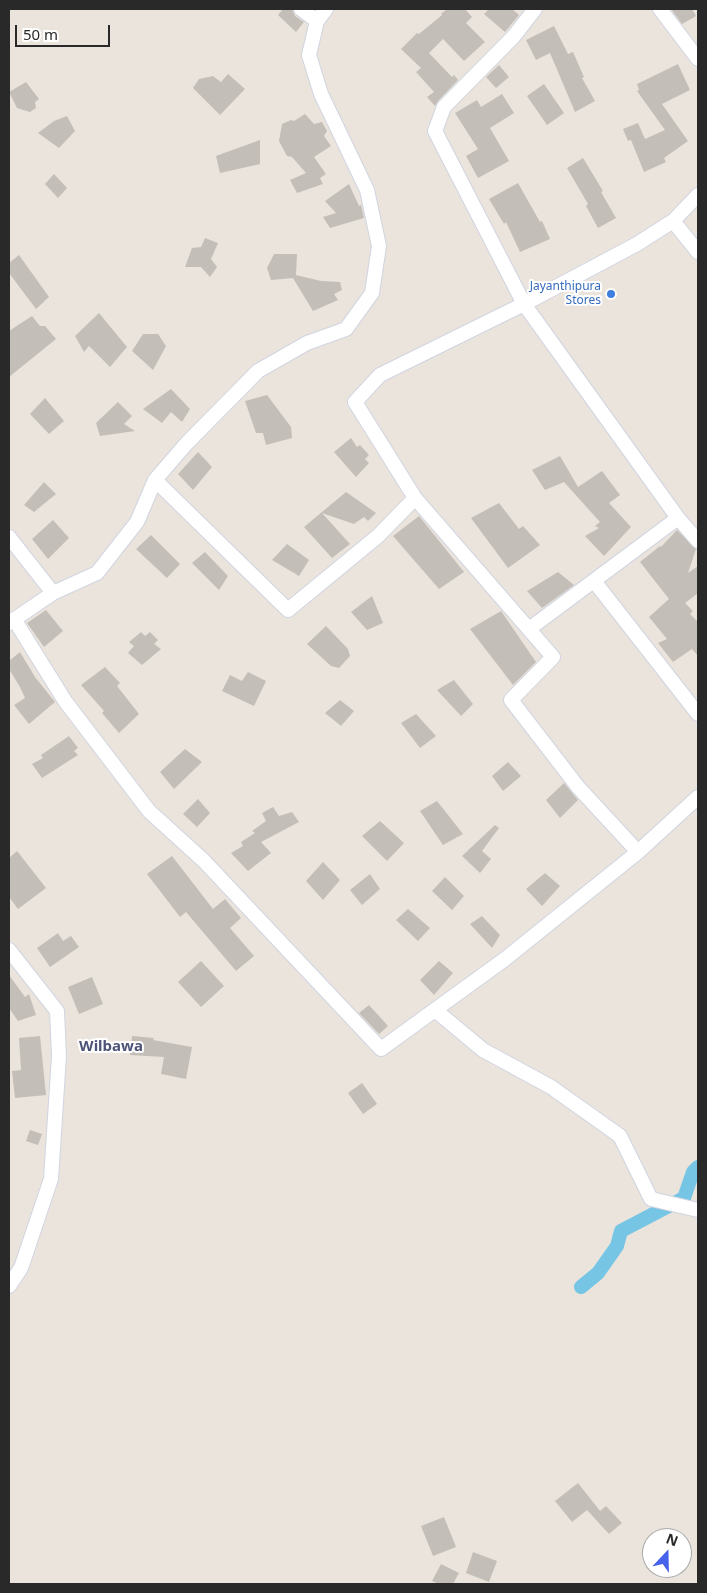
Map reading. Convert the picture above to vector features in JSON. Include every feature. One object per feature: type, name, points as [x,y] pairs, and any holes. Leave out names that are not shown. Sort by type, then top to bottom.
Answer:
[{"type":"street","points":[[301,9],[317,21]]},
{"type":"street","points":[[326,9],[317,21],[309,55],[321,94],[367,190],[379,246],[372,293],[346,329],[307,343],[258,371],[186,444],[155,480],[138,522],[97,573],[54,593],[12,621],[65,701],[149,811],[204,862],[381,1049],[505,959],[638,852],[698,796]]},
{"type":"street","points":[[535,9],[514,36],[444,108],[435,131],[524,304],[678,518],[698,541]]},
{"type":"street","points":[[660,9],[698,58]]},
{"type":"street","points":[[638,852],[578,787],[511,700],[553,658],[415,498],[355,402],[380,375],[524,304],[637,244],[673,220],[698,195]]},
{"type":"street","points":[[673,220],[698,252]]},
{"type":"street","points":[[155,480],[288,610],[378,536],[415,498]]},
{"type":"street","points":[[529,629],[678,518]]},
{"type":"street","points":[[9,537],[54,593]]},
{"type":"street","points":[[594,581],[698,714]]},
{"type":"street","points":[[9,950],[57,1011],[59,1056],[51,1179],[21,1268],[9,1286]]},
{"type":"street","points":[[435,1010],[483,1050],[551,1087],[620,1136],[651,1199],[698,1210]]},
{"type":"building","points":[[283,9],[292,9],[295,16],[304,22],[296,32],[278,15]]},
{"type":"building","points":[[447,9],[465,9],[472,17],[466,23],[485,42],[464,61],[443,39],[429,53],[452,77],[454,75],[458,80],[435,106],[427,97],[434,92],[416,72],[421,68],[401,49],[417,33],[419,34]]},
{"type":"building","points":[[489,9],[512,9],[519,15],[505,32],[484,14]]},
{"type":"building","points":[[671,9],[692,9],[696,16],[682,24]]},
{"type":"building","points":[[554,26],[568,54],[573,52],[584,77],[582,78],[595,101],[575,112],[550,53],[536,60],[526,40]]},
{"type":"building","points":[[678,64],[690,90],[662,104],[688,141],[664,158],[666,162],[644,172],[631,140],[628,141],[623,129],[638,123],[645,139],[665,130],[637,91],[639,90],[637,84]]},
{"type":"building","points":[[499,65],[509,77],[496,88],[486,77]]},
{"type":"building","points":[[228,74],[245,89],[220,115],[193,88],[199,79],[213,76],[221,82]]},
{"type":"building","points":[[26,82],[39,99],[35,102],[36,108],[30,112],[17,108],[9,92]]},
{"type":"building","points":[[544,84],[564,113],[547,125],[527,96]]},
{"type":"building","points":[[502,94],[514,113],[490,128],[509,161],[478,178],[466,156],[478,149],[455,113],[477,100],[481,107]]},
{"type":"building","points":[[305,114],[314,124],[322,122],[327,131],[324,136],[331,146],[314,157],[326,174],[320,178],[323,184],[297,193],[290,180],[306,173],[292,157],[287,156],[279,141],[282,124],[291,120],[294,121]]},
{"type":"building","points":[[67,116],[75,131],[59,148],[38,133],[54,121]]},
{"type":"building","points":[[260,140],[260,164],[220,173],[216,156]]},
{"type":"building","points":[[583,158],[603,191],[601,192],[616,218],[598,228],[586,206],[588,204],[567,168]]},
{"type":"building","points":[[54,174],[67,188],[58,198],[45,184]]},
{"type":"building","points":[[518,183],[540,222],[542,221],[550,239],[520,252],[506,222],[504,224],[489,199]]},
{"type":"building","points":[[349,184],[359,206],[361,205],[364,218],[330,228],[323,217],[336,213],[325,201]]},
{"type":"building","points":[[205,238],[218,243],[211,259],[217,267],[210,277],[201,267],[185,267],[192,248],[201,247]]},
{"type":"building","points":[[274,254],[297,254],[296,275],[321,281],[340,282],[342,290],[334,294],[338,300],[313,311],[293,278],[271,280],[267,268]]},
{"type":"building","points":[[19,255],[49,297],[36,309],[9,273],[9,263]]},
{"type":"building","points":[[99,313],[127,347],[110,367],[89,346],[84,352],[75,336]]},
{"type":"building","points":[[32,316],[40,326],[45,326],[56,339],[9,377],[9,331]]},
{"type":"building","points":[[143,334],[158,334],[166,346],[153,370],[132,351]]},
{"type":"building","points":[[171,389],[190,409],[182,422],[171,412],[162,423],[143,409]]},
{"type":"building","points":[[267,395],[291,427],[292,438],[266,445],[263,433],[256,433],[245,401]]},
{"type":"building","points":[[45,398],[64,421],[49,434],[30,414]]},
{"type":"building","points":[[118,402],[132,416],[124,424],[135,431],[100,436],[96,423]]},
{"type":"building","points":[[351,438],[357,447],[360,445],[369,455],[365,459],[369,463],[356,477],[334,452]]},
{"type":"building","points":[[198,452],[212,467],[193,490],[178,474]]},
{"type":"building","points":[[560,456],[578,487],[602,471],[620,495],[609,503],[631,527],[604,556],[585,536],[599,528],[595,526],[600,522],[564,482],[545,490],[532,470]]},
{"type":"building","points":[[44,482],[56,494],[34,512],[24,505]]},
{"type":"building","points":[[346,492],[376,513],[368,521],[364,517],[354,524],[322,513],[350,544],[332,558],[304,527]]},
{"type":"building","points":[[499,503],[519,529],[523,526],[540,545],[508,568],[471,518]]},
{"type":"building","points":[[419,516],[464,572],[439,589],[393,536]]},
{"type":"building","points":[[53,520],[69,538],[48,559],[32,539]]},
{"type":"building","points":[[677,530],[696,549],[688,573],[698,566],[698,593],[685,603],[693,611],[690,614],[698,622],[698,656],[692,649],[673,662],[658,643],[667,639],[649,617],[669,599],[640,562],[661,547]]},
{"type":"building","points":[[151,535],[180,564],[167,578],[136,549]]},
{"type":"building","points":[[287,544],[309,560],[299,576],[272,560]]},
{"type":"building","points":[[205,552],[228,576],[219,590],[192,563]]},
{"type":"building","points":[[558,572],[574,585],[542,608],[527,591]]},
{"type":"building","points":[[372,596],[383,623],[367,630],[351,612]]},
{"type":"building","points":[[46,610],[63,631],[44,647],[27,623]]},
{"type":"building","points":[[501,611],[536,662],[513,685],[470,629]]},
{"type":"building","points":[[326,626],[348,649],[350,656],[339,668],[331,666],[307,644]]},
{"type":"building","points":[[141,632],[145,636],[150,632],[158,640],[154,644],[161,649],[142,665],[128,653],[134,646],[129,642]]},
{"type":"building","points":[[20,652],[35,677],[55,702],[29,724],[14,705],[25,698],[9,669],[9,661]]},
{"type":"building","points":[[105,667],[120,683],[117,686],[139,714],[119,733],[102,713],[104,711],[81,685]]},
{"type":"building","points":[[248,672],[266,681],[254,706],[222,691],[230,675],[242,681]]},
{"type":"building","points":[[454,680],[473,704],[461,716],[437,690]]},
{"type":"building","points":[[340,700],[354,711],[341,726],[325,713]]},
{"type":"building","points":[[416,714],[436,736],[420,748],[401,723]]},
{"type":"building","points":[[69,736],[78,748],[74,751],[78,755],[42,778],[32,764],[43,758],[41,755]]},
{"type":"building","points":[[185,749],[202,762],[174,789],[160,772]]},
{"type":"building","points":[[508,762],[521,776],[503,791],[492,776]]},
{"type":"building","points":[[564,783],[578,800],[560,818],[546,800]]},
{"type":"building","points":[[198,799],[210,813],[197,827],[183,814]]},
{"type":"building","points":[[437,801],[463,834],[443,845],[420,811]]},
{"type":"building","points":[[273,807],[279,816],[292,812],[299,822],[261,842],[271,853],[248,871],[231,853],[243,846],[241,842],[255,833],[252,831],[266,821],[262,813]]},
{"type":"building","points":[[380,821],[404,843],[387,861],[362,836]]},
{"type":"building","points":[[495,825],[499,828],[482,851],[491,859],[480,873],[462,856]]},
{"type":"building","points":[[17,851],[46,888],[18,909],[9,897],[9,858]]},
{"type":"building","points":[[172,856],[213,909],[225,899],[241,918],[230,928],[254,956],[236,971],[186,912],[180,917],[147,874]]},
{"type":"building","points":[[323,862],[340,880],[323,900],[306,881]]},
{"type":"building","points":[[545,873],[560,886],[542,906],[526,889]]},
{"type":"building","points":[[370,874],[380,889],[362,905],[350,890]]},
{"type":"building","points":[[445,877],[464,896],[452,910],[432,891]]},
{"type":"building","points":[[408,909],[430,928],[418,941],[396,920]]},
{"type":"building","points":[[482,916],[500,935],[492,948],[470,924]]},
{"type":"building","points":[[58,933],[63,941],[71,936],[79,947],[50,967],[37,948]]},
{"type":"building","points":[[201,961],[224,986],[201,1007],[178,982]]},
{"type":"building","points":[[439,961],[453,973],[434,995],[420,980]]},
{"type":"building","points":[[9,975],[25,997],[29,994],[36,1015],[18,1021],[9,1008]]},
{"type":"building","points":[[92,977],[103,1004],[79,1014],[68,987]]},
{"type":"building","points":[[369,1005],[388,1026],[379,1034],[359,1013]]},
{"type":"building","points":[[40,1036],[46,1095],[15,1098],[12,1071],[21,1070],[19,1038]]},
{"type":"building","points":[[132,1036],[154,1038],[153,1040],[192,1047],[186,1079],[161,1074],[164,1057],[130,1055]]},
{"type":"building","points":[[362,1083],[377,1104],[363,1114],[348,1093]]},
{"type":"building","points":[[30,1130],[42,1134],[38,1145],[26,1141]]},
{"type":"building","points":[[578,1483],[600,1511],[606,1506],[622,1523],[609,1534],[587,1510],[572,1522],[555,1501]]},
{"type":"building","points":[[444,1517],[456,1547],[433,1556],[421,1526]]},
{"type":"building","points":[[473,1552],[497,1561],[489,1582],[466,1573]]},
{"type":"building","points":[[441,1564],[459,1573],[453,1584],[439,1584],[432,1581]]},
{"type":"waterway","points":[[581,1287],[598,1273],[617,1246],[621,1231],[684,1198],[693,1172],[698,1167]]},
{"type":"place","name":"Jayanthipura Stores","points":[[611,294]]},
{"type":"district","name":"Wilbawa","points":[[111,1047]]}]
